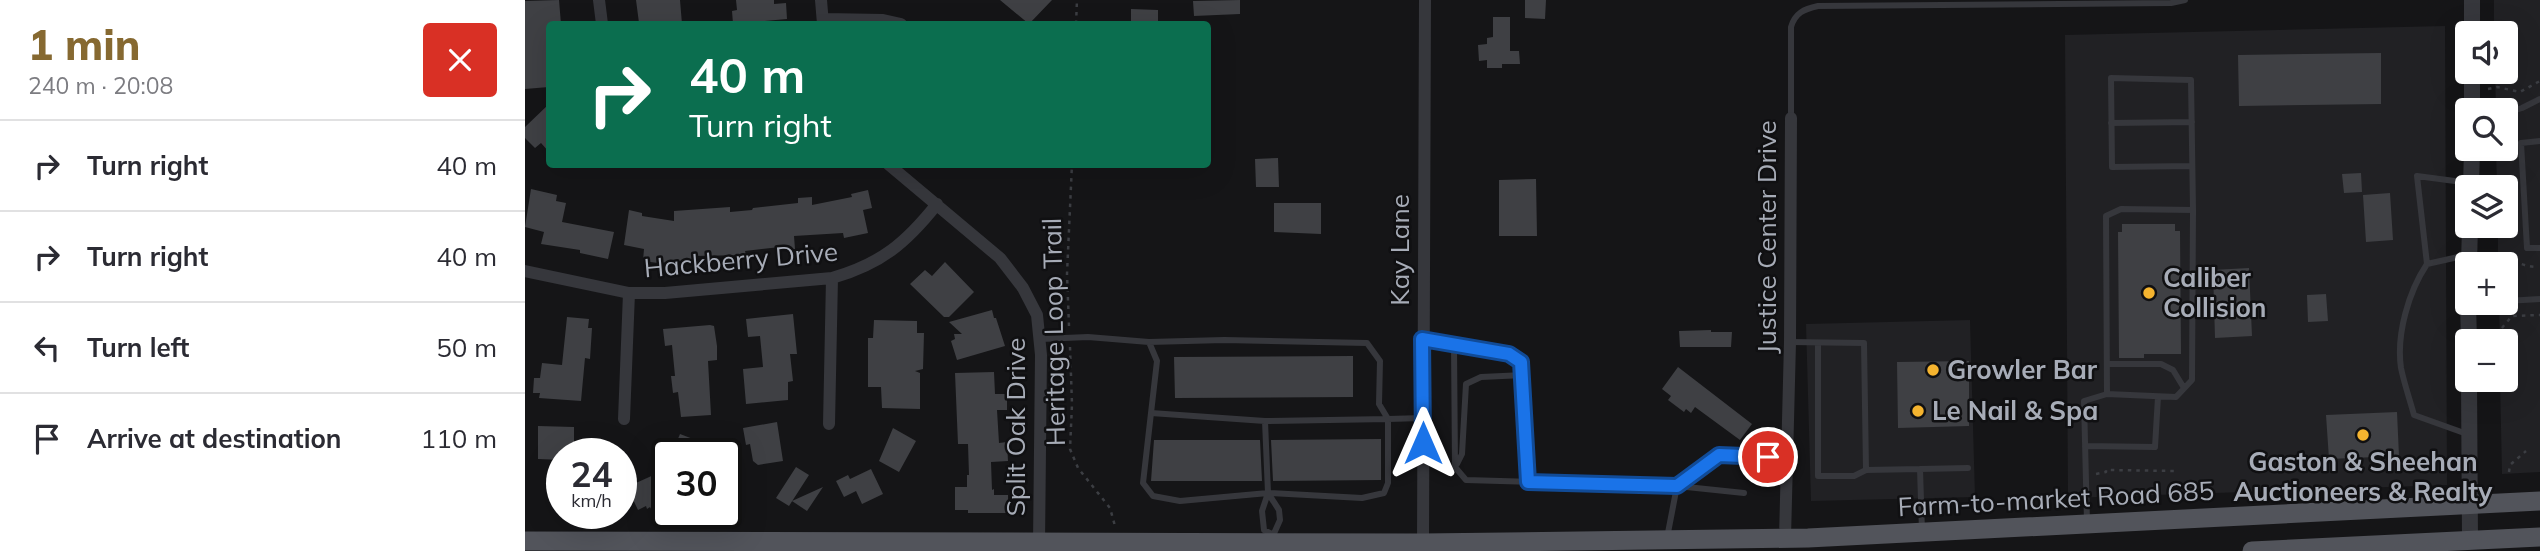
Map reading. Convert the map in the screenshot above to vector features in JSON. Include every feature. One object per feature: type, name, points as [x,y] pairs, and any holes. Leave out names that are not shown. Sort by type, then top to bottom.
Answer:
[{"type":"main road","name":"Farm-to-market Road 685","points":[[525,541],[1039,547],[1272,538],[1423,543],[1785,538],[2540,501]]},
{"type":"main road","points":[[2252,551],[2470,546],[2536,537]]},
{"type":"street","points":[[600,0],[602,21]]},
{"type":"street","points":[[821,0],[823,21]]},
{"type":"street","name":"Kay Lane","points":[[1423,543],[1425,0]]},
{"type":"street","points":[[2472,0],[2472,21]]},
{"type":"street","points":[[853,21],[888,21]]},
{"type":"street","name":"Justice Center Drive","points":[[1785,538],[1790,342],[1791,118]]},
{"type":"street","name":"Split Oak Drive","points":[[893,168],[1000,258],[1031,301],[1037,315],[1041,338],[1039,547]]},
{"type":"street","name":"Hackberry Drive","points":[[525,271],[629,293],[665,293],[832,278],[856,271],[898,247],[937,204]]},
{"type":"street","points":[[829,424],[832,278]]},
{"type":"street","points":[[624,419],[629,293]]},
{"type":"street","points":[[2469,392],[2470,546]]},
{"type":"lane","name":"Justice Center Drive","points":[[1791,118],[1791,27],[1794,18],[1808,8],[1871,3],[2171,3],[2185,0]]},
{"type":"lane","points":[[2087,524],[2084,401],[2107,394],[2176,397],[2192,380],[2193,210],[2191,80],[2111,78],[2112,167],[2192,166]]},
{"type":"lane","points":[[2518,109],[2540,99]]},
{"type":"lane","points":[[2111,123],[2192,122]]},
{"type":"lane","points":[[2540,141],[2521,143],[2527,248],[2540,248]]},
{"type":"lane","points":[[2455,182],[2417,176],[2427,264],[2415,281],[2403,322],[2401,366],[2414,415],[2469,434]]},
{"type":"lane","points":[[2107,394],[2106,216],[2121,209],[2193,210]]},
{"type":"lane","points":[[2427,264],[2455,261]]},
{"type":"lane","points":[[2518,300],[2540,299]]},
{"type":"lane","points":[[1041,338],[1149,342],[1224,340],[1367,343],[1380,361],[1379,404],[1388,419],[1388,483],[1384,493],[1361,498],[1268,493],[1180,501],[1153,496],[1143,483],[1157,361],[1149,342]]},
{"type":"lane","points":[[1422,339],[1509,354],[1521,362],[1524,375],[1528,482]]},
{"type":"lane","points":[[1790,342],[1864,343],[1867,470]]},
{"type":"lane","points":[[1818,343],[1818,476],[1854,476],[1867,470],[1968,468]]},
{"type":"lane","points":[[1454,345],[1455,467],[1466,480],[1677,486],[1744,493]]},
{"type":"lane","points":[[2107,364],[2161,364],[2173,370],[2184,388]]},
{"type":"lane","points":[[1455,467],[1462,454],[1466,384],[1481,377],[1524,375]]},
{"type":"lane","points":[[2085,446],[2155,447],[2158,397]]},
{"type":"lane","points":[[1151,413],[1265,421],[1423,418]]},
{"type":"lane","points":[[1265,421],[1268,493],[1262,510],[1263,530],[1272,538],[1280,520],[1279,510],[1268,493]]},
{"type":"lane","points":[[1667,540],[1677,486],[1719,455],[1787,456]]},
{"type":"lane","points":[[1920,469],[1922,533]]},
{"type":"lane","points":[[2515,550],[2536,537]]},
{"type":"path","points":[[1076,21],[1077,0]]},
{"type":"path","points":[[2488,89],[2497,87],[2520,92],[2540,81]]},
{"type":"path","name":"Heritage Loop Trail","points":[[1072,168],[1067,274],[1072,404],[1070,449],[1078,468],[1110,508],[1115,529]]},
{"type":"path","points":[[2518,263],[2527,267],[2537,267]]},
{"type":"path","points":[[2501,329],[2512,316],[2540,315]]},
{"type":"path","points":[[2509,472],[2510,465],[2526,452]]},
{"type":"path","points":[[2096,483],[2096,472],[2106,470],[2177,471]]},
{"type":"shaded area","points":[[2494,0],[2540,0],[2540,472],[2502,474],[2500,392],[2518,392],[2518,329],[2500,329],[2499,315],[2518,315],[2518,252],[2498,252],[2498,238],[2518,238],[2518,175],[2497,175],[2496,161],[2518,161],[2518,98],[2496,98],[2495,84],[2518,84],[2518,21],[2494,21]]},
{"type":"shaded area","points":[[2445,26],[2447,485],[2068,498],[2065,35]]},
{"type":"shaded area","points":[[1970,320],[1975,497],[1811,501],[1806,324]]},
{"type":"building","points":[[559,0],[561,21],[546,21],[546,87],[525,89],[525,1]]},
{"type":"building","points":[[636,0],[680,0],[682,21],[639,21]]},
{"type":"building","points":[[736,0],[774,0],[774,4],[786,3],[787,19],[733,21],[732,11],[737,10]]},
{"type":"building","points":[[1000,0],[1052,0],[1032,21],[1025,21]]},
{"type":"building","points":[[1240,0],[1240,14],[1194,16],[1193,1]]},
{"type":"building","points":[[1525,0],[1546,0],[1545,19],[1525,18]]},
{"type":"building","points":[[1131,9],[1158,10],[1158,21],[1131,21]]},
{"type":"building","points":[[1493,17],[1510,17],[1510,51],[1519,51],[1520,64],[1502,64],[1502,68],[1487,68],[1487,60],[1479,61],[1478,45],[1487,44],[1487,38],[1493,37]]},
{"type":"building","points":[[2381,53],[2381,104],[2239,106],[2238,55]]},
{"type":"building","points":[[546,107],[546,149],[541,143],[535,148],[525,138],[525,127]]},
{"type":"building","points":[[1278,158],[1279,187],[1256,187],[1255,159]]},
{"type":"building","points":[[2361,173],[2362,192],[2344,193],[2342,174]]},
{"type":"building","points":[[1536,179],[1537,236],[1499,236],[1499,180]]},
{"type":"building","points":[[531,189],[557,195],[556,201],[566,203],[562,222],[614,232],[608,259],[580,253],[580,250],[541,244],[544,232],[525,227]]},
{"type":"building","points":[[868,190],[872,208],[863,210],[868,233],[844,238],[843,233],[794,236],[795,249],[780,251],[780,247],[745,251],[746,255],[692,256],[693,260],[658,263],[643,261],[644,249],[624,245],[629,210],[642,213],[642,216],[674,221],[674,211],[730,207],[730,212],[752,210],[798,203],[798,198],[812,197],[812,205],[852,197],[851,194]]},
{"type":"building","points":[[2390,193],[2393,240],[2366,242],[2363,195]]},
{"type":"building","points":[[1274,203],[1321,203],[1321,234],[1274,232]]},
{"type":"building","name":"Caliber Collision","points":[[2122,224],[2175,224],[2175,231],[2180,231],[2181,354],[2144,354],[2144,358],[2119,358],[2118,232],[2122,232]]},
{"type":"building","points":[[945,262],[974,292],[949,317],[944,317],[910,284],[925,270],[932,276]]},
{"type":"building","points":[[2249,268],[2252,336],[2215,338],[2213,270]]},
{"type":"building","points":[[2326,294],[2328,321],[2308,322],[2307,295]]},
{"type":"building","points":[[992,310],[1005,346],[957,360],[951,341],[955,339],[954,334],[962,334],[949,322]]},
{"type":"building","points":[[793,314],[797,354],[790,354],[793,381],[788,382],[788,400],[746,404],[743,369],[763,367],[760,336],[748,337],[746,319]]},
{"type":"building","points":[[567,317],[589,319],[588,328],[592,328],[590,359],[585,358],[581,401],[539,398],[540,393],[533,393],[534,378],[540,378],[542,363],[562,365]]},
{"type":"building","points":[[874,320],[917,321],[917,333],[924,333],[923,369],[915,371],[920,373],[920,409],[882,408],[881,387],[868,387],[868,338],[873,338]]},
{"type":"building","points":[[714,326],[717,346],[717,360],[708,361],[711,415],[681,417],[678,392],[673,393],[671,376],[675,376],[672,345],[665,346],[663,329]]},
{"type":"building","points":[[1679,331],[1732,332],[1731,347],[1680,347]]},
{"type":"building","points":[[1353,356],[1353,397],[1175,398],[1174,357]]},
{"type":"building","points":[[1969,361],[1969,426],[1898,428],[1897,362]]},
{"type":"building","points":[[1678,367],[1752,424],[1740,440],[1695,407],[1691,413],[1686,409],[1684,412],[1668,400],[1671,396],[1662,389]]},
{"type":"building","points":[[994,372],[995,394],[1007,394],[1007,410],[997,410],[999,443],[1007,442],[1008,461],[991,462],[992,490],[994,489],[994,495],[1008,495],[1008,513],[968,513],[968,510],[955,510],[955,487],[967,487],[969,475],[968,444],[958,444],[955,373]]},
{"type":"building","name":"Gaston & Sheehan Auctioneers & Realty","points":[[2397,412],[2399,456],[2329,459],[2326,415]]},
{"type":"building","points":[[777,422],[783,461],[758,465],[753,461],[750,444],[746,445],[743,428]]},
{"type":"building","points":[[538,426],[574,427],[574,438],[546,438],[546,459],[538,459]]},
{"type":"building","points":[[893,428],[916,441],[899,472],[879,461]]},
{"type":"building","points":[[1381,439],[1381,480],[1273,481],[1271,440]]},
{"type":"building","points":[[1154,440],[1260,440],[1262,481],[1151,481]]},
{"type":"building","points":[[796,467],[809,475],[789,506],[776,498]]},
{"type":"building","points":[[871,469],[883,494],[862,504],[856,491],[844,497],[836,481],[848,475],[850,479]]},
{"type":"building","points":[[651,476],[651,509],[647,509],[646,506],[638,510],[637,482]]},
{"type":"building","points":[[823,487],[807,511],[792,501]]},
{"type":"place","name":"Caliber Collision","points":[[2149,293]]},
{"type":"place","name":"Growler Bar","points":[[1933,370]]},
{"type":"place","name":"Le Nail & Spa","points":[[1918,411]]},
{"type":"place","name":"Gaston & Sheehan Auctioneers & Realty","points":[[2363,435]]},
{"type":"route","points":[[1423,443],[1422,339],[1509,354],[1521,362],[1524,375],[1528,482],[1677,486],[1719,455],[1768,457]]}]
